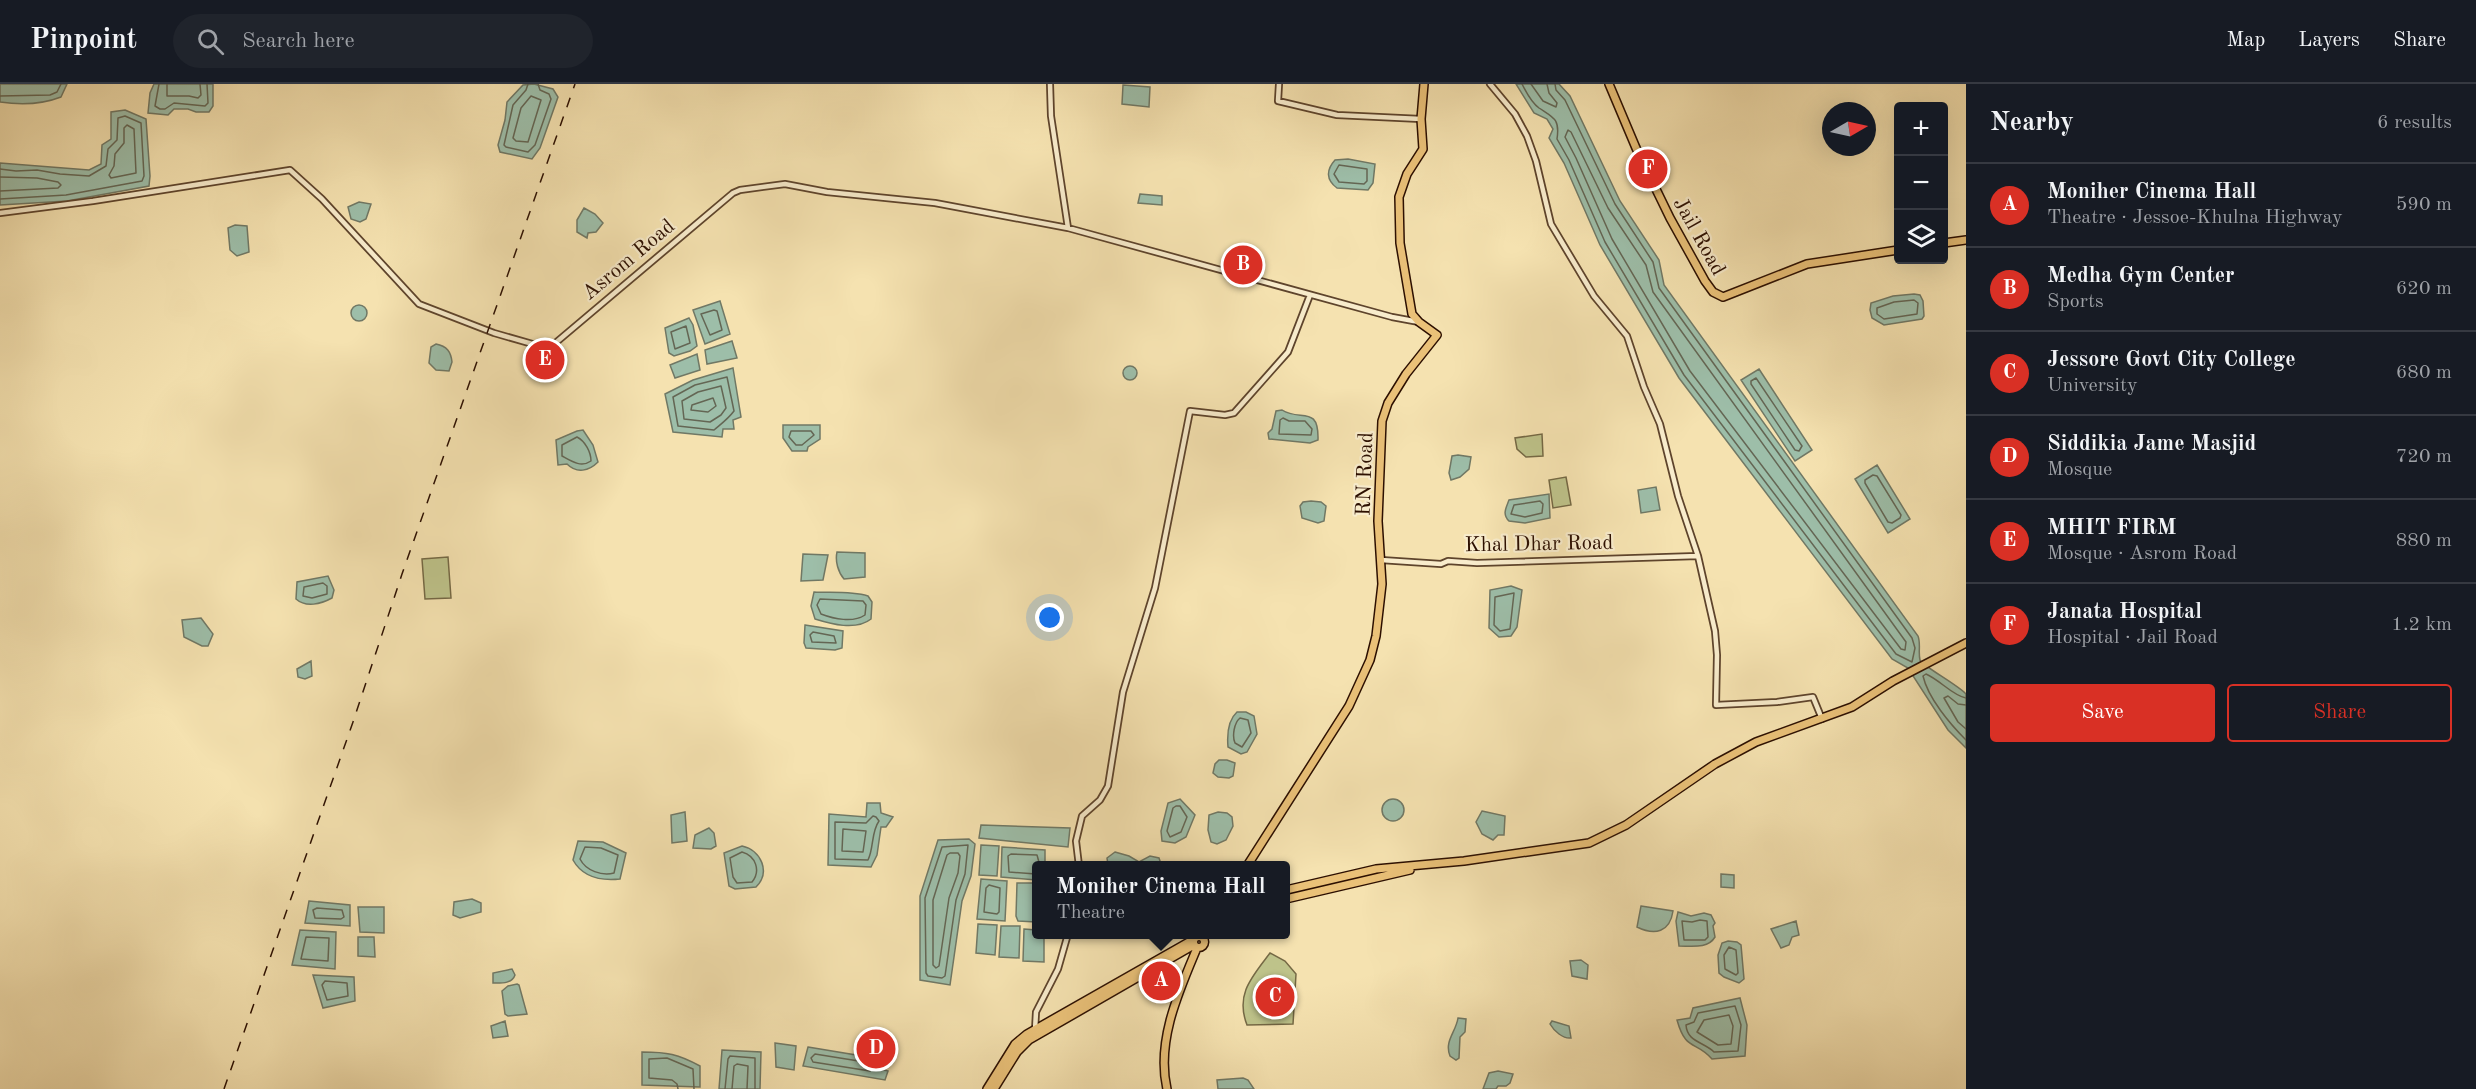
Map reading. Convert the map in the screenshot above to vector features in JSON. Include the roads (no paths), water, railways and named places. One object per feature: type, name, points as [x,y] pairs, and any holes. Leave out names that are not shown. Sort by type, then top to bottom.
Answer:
[{"type":"highway","name":"RN Road","points":[[1250,861],[1349,706],[1370,660],[1380,612],[1382,584],[1378,522],[1382,421],[1388,403],[1406,374],[1437,335],[1412,314],[1400,243],[1399,214],[1402,186],[1423,149],[1421,119],[1424,84]]},
{"type":"highway","name":"Jail Road","points":[[1609,84],[1636,148],[1670,218],[1713,292],[1723,297],[1807,264],[1894,251]]},
{"type":"highway","points":[[1948,242],[1966,240]]},
{"type":"highway","points":[[1290,889],[1376,869],[1438,864],[1588,843],[1626,825],[1715,764],[1756,742],[1852,707],[1893,681],[1966,643]]},
{"type":"highway","points":[[1290,898],[1438,864]]},
{"type":"highway","points":[[987,1089],[1015,1044],[1198,941]]},
{"type":"highway","points":[[1167,1089],[1165,1051],[1168,1032],[1176,998],[1198,941]]},
{"type":"highway","points":[[994,1089],[1017,1053],[1036,1032]]},
{"type":"street","points":[[1050,84],[1051,116],[1068,228],[1392,317],[1419,322]]},
{"type":"street","points":[[1279,84],[1278,101],[1337,115],[1421,119]]},
{"type":"street","points":[[1490,84],[1515,114],[1527,136],[1536,161],[1551,224],[1594,296],[1627,336],[1665,439],[1678,496],[1698,556],[1716,643],[1716,705],[1777,702],[1813,697],[1822,719]]},
{"type":"street","name":"Asrom Road","points":[[0,213],[127,196],[290,170],[322,199],[419,304],[492,332],[543,347],[553,345],[733,193],[740,190],[785,184],[827,192],[935,203],[1068,228]]},
{"type":"street","points":[[1078,861],[1076,841],[1082,816],[1100,800],[1108,786],[1123,692],[1155,588],[1190,411],[1225,415],[1234,413],[1288,352],[1310,295]]},
{"type":"street","name":"Khal Dhar Road","points":[[1381,560],[1442,564],[1449,561],[1698,556]]},
{"type":"street","points":[[1036,1032],[1036,1012],[1058,969],[1067,939]]},
{"type":"water","points":[[0,84],[67,84],[61,97],[23,104],[0,102]]},
{"type":"water","points":[[154,84],[213,84],[213,106],[209,112],[174,109],[168,115],[148,113],[150,93]]},
{"type":"water","points":[[534,84],[553,89],[558,97],[540,148],[532,159],[500,152],[498,145],[507,102],[523,85]]},
{"type":"water","points":[[1516,84],[1559,84],[1570,96],[1620,201],[1659,260],[1664,285],[1918,636],[1922,663],[1966,694],[1966,748],[1948,730],[1908,668],[1892,659],[1679,378],[1600,245],[1564,163],[1549,138],[1553,129],[1547,119],[1534,113]]},
{"type":"water","points":[[1123,85],[1150,87],[1149,107],[1122,104]]},
{"type":"water","points":[[125,110],[146,119],[149,186],[67,201],[0,205],[0,163],[89,170],[101,164],[102,145],[111,139],[111,112]]},
{"type":"water","points":[[1348,159],[1375,164],[1373,183],[1368,190],[1337,188],[1331,182],[1328,175],[1332,164],[1335,160]]},
{"type":"water","points":[[1140,194],[1162,196],[1162,205],[1138,203]]},
{"type":"water","points":[[359,202],[371,204],[366,219],[360,222],[351,219],[348,207]]},
{"type":"water","points":[[584,208],[595,214],[603,223],[596,232],[588,233],[587,238],[577,232],[577,220]]},
{"type":"water","points":[[235,225],[247,226],[249,252],[237,256],[230,250],[228,228]]},
{"type":"water","points":[[1920,295],[1923,301],[1924,316],[1922,319],[1884,325],[1872,318],[1871,303],[1893,296]]},
{"type":"water","points":[[720,301],[730,334],[705,344],[693,310]]},
{"type":"water","points":[[359,305],[365,307],[367,313],[365,319],[359,321],[353,319],[351,313],[353,307]]},
{"type":"water","points":[[689,318],[693,325],[697,346],[674,356],[669,353],[665,328]]},
{"type":"water","points":[[732,341],[737,358],[707,364],[705,350]]},
{"type":"water","points":[[436,344],[443,346],[449,352],[452,362],[449,371],[436,370],[429,363],[431,347]]},
{"type":"water","points":[[697,354],[700,370],[675,378],[670,365]]},
{"type":"water","points":[[1130,366],[1135,368],[1137,373],[1135,378],[1130,380],[1125,378],[1123,373],[1125,368]]},
{"type":"water","points":[[733,368],[741,417],[733,420],[734,429],[723,429],[722,437],[673,432],[665,394],[693,380]]},
{"type":"water","points":[[1759,369],[1812,450],[1795,461],[1741,380]]},
{"type":"water","points":[[1282,410],[1312,418],[1317,429],[1318,440],[1310,443],[1269,439],[1268,433],[1272,429],[1276,411]]},
{"type":"water","points":[[783,425],[820,425],[820,439],[808,447],[807,451],[792,451],[783,438]]},
{"type":"water","points":[[583,430],[593,445],[598,462],[591,468],[583,470],[575,469],[567,464],[558,465],[556,440]]},
{"type":"water","points":[[1452,456],[1471,457],[1469,469],[1460,477],[1451,480],[1449,473]]},
{"type":"water","points":[[1877,465],[1910,519],[1888,533],[1855,479]]},
{"type":"water","points":[[1656,487],[1660,510],[1641,513],[1638,490]]},
{"type":"water","points":[[1549,494],[1550,518],[1525,523],[1509,521],[1507,518],[1505,511],[1509,500]]},
{"type":"water","points":[[1303,502],[1321,502],[1326,506],[1324,521],[1318,523],[1302,518],[1300,506]]},
{"type":"water","points":[[837,552],[865,553],[865,577],[844,579],[837,566]]},
{"type":"water","points":[[803,554],[828,555],[823,580],[801,581]]},
{"type":"water","points":[[328,576],[334,590],[332,598],[314,604],[300,602],[296,599],[297,582]]},
{"type":"water","points":[[1511,586],[1522,590],[1517,627],[1511,636],[1499,637],[1489,628],[1490,590]]},
{"type":"water","points":[[814,592],[868,596],[872,602],[871,619],[851,626],[815,619],[811,606]]},
{"type":"water","points":[[201,618],[213,634],[208,646],[202,646],[184,637],[182,620]]},
{"type":"water","points":[[805,625],[843,631],[842,648],[835,650],[806,648]]},
{"type":"water","points":[[311,661],[312,676],[305,679],[298,677],[297,669]]},
{"type":"water","points":[[1237,712],[1246,712],[1254,716],[1257,734],[1247,752],[1241,754],[1228,747],[1229,728]]},
{"type":"water","points":[[1219,760],[1235,763],[1233,776],[1218,777],[1213,773],[1215,764]]},
{"type":"water","points":[[1180,799],[1195,815],[1186,837],[1175,843],[1162,841],[1161,831],[1168,803]]},
{"type":"water","points":[[1393,799],[1401,802],[1404,810],[1401,818],[1393,821],[1385,818],[1382,810],[1385,802]]},
{"type":"water","points":[[867,803],[880,803],[881,813],[893,817],[886,827],[881,827],[877,855],[871,867],[828,865],[829,814],[866,817]]},
{"type":"water","points":[[1482,811],[1505,816],[1504,835],[1498,835],[1493,840],[1482,834],[1476,822]]},
{"type":"water","points":[[685,812],[687,841],[672,843],[671,815]]},
{"type":"water","points":[[1218,812],[1227,813],[1232,817],[1233,826],[1226,840],[1217,844],[1211,842],[1208,830],[1209,815]]},
{"type":"water","points":[[981,825],[1070,828],[1068,847],[979,838]]},
{"type":"water","points":[[709,828],[714,833],[716,846],[711,849],[693,848],[695,835]]},
{"type":"water","points":[[969,839],[975,844],[971,876],[962,901],[950,985],[920,980],[920,896],[938,840]]},
{"type":"water","points":[[578,841],[603,842],[626,853],[620,879],[599,879],[582,871],[573,860]]},
{"type":"water","points":[[981,845],[999,846],[997,876],[979,875]]},
{"type":"water","points":[[742,846],[749,848],[759,857],[762,862],[763,875],[756,887],[735,889],[729,886],[724,853]]},
{"type":"water","points":[[1002,847],[1045,850],[1045,861],[1032,861],[1032,880],[1001,877]]},
{"type":"water","points":[[1115,852],[1137,861],[1107,861],[1107,858]]},
{"type":"water","points":[[1150,856],[1159,858],[1160,861],[1141,861]]},
{"type":"water","points":[[1721,874],[1734,875],[1734,888],[1721,887]]},
{"type":"water","points":[[981,879],[1007,881],[1005,921],[977,919]]},
{"type":"water","points":[[1017,883],[1032,883],[1032,922],[1018,921],[1016,916]]},
{"type":"water","points":[[472,899],[481,903],[481,912],[460,918],[453,915],[454,902]]},
{"type":"water","points":[[309,901],[350,905],[350,926],[305,923]]},
{"type":"water","points":[[1641,906],[1673,911],[1669,924],[1656,931],[1637,927]]},
{"type":"water","points":[[358,907],[384,907],[384,933],[360,932]]},
{"type":"water","points":[[1678,912],[1691,916],[1704,913],[1711,915],[1715,923],[1713,926],[1715,937],[1712,941],[1704,945],[1679,946],[1676,921]]},
{"type":"water","points":[[1796,921],[1799,935],[1792,937],[1789,945],[1781,948],[1771,929]]},
{"type":"water","points":[[978,924],[997,925],[995,955],[976,953]]},
{"type":"water","points":[[1001,926],[1020,926],[1019,958],[999,957]]},
{"type":"water","points":[[1024,929],[1032,930],[1032,939],[1044,939],[1044,962],[1023,961]]},
{"type":"water","points":[[300,930],[336,932],[335,969],[292,965]]},
{"type":"water","points":[[358,937],[374,937],[375,957],[358,956]]},
{"type":"water","points":[[1728,941],[1741,945],[1744,979],[1739,983],[1719,973],[1718,955],[1722,943]]},
{"type":"water","points":[[1581,960],[1588,965],[1587,979],[1572,976],[1570,961]]},
{"type":"water","points":[[512,969],[514,978],[506,982],[493,983],[493,973]]},
{"type":"water","points":[[313,975],[354,977],[355,1001],[323,1008]]},
{"type":"water","points":[[517,984],[527,1014],[508,1016],[505,1014],[502,991],[508,986]]},
{"type":"water","points":[[1740,998],[1747,1025],[1745,1056],[1712,1059],[1684,1037],[1677,1020],[1690,1018],[1693,1008]]},
{"type":"water","points":[[1458,1018],[1466,1019],[1465,1032],[1460,1037],[1459,1058],[1456,1060],[1450,1056],[1448,1046]]},
{"type":"water","points":[[505,1021],[508,1036],[493,1038],[491,1026]]},
{"type":"water","points":[[1552,1021],[1569,1026],[1571,1038],[1556,1032],[1550,1024]]},
{"type":"water","points":[[775,1043],[796,1046],[794,1070],[776,1067]]},
{"type":"water","points":[[808,1047],[880,1059],[880,1069],[888,1071],[885,1080],[803,1066]]},
{"type":"water","points":[[722,1050],[761,1052],[760,1089],[719,1089]]},
{"type":"water","points":[[642,1052],[672,1055],[700,1066],[700,1087],[642,1085]]},
{"type":"water","points":[[1498,1071],[1513,1074],[1510,1083],[1506,1086],[1498,1086],[1496,1089],[1483,1089],[1489,1073]]},
{"type":"water","points":[[1243,1078],[1248,1080],[1254,1089],[1218,1089],[1217,1080]]},
{"type":"railway","points":[[224,1089],[575,84]]},
{"type":"place","name":"Janata Hospital","points":[[1648,169]]},
{"type":"place","name":"Medha Gym Center","points":[[1243,265]]},
{"type":"place","name":"MHIT FIRM","points":[[545,360]]},
{"type":"place","name":"Moniher Cinema Hall","points":[[1161,981]]},
{"type":"place","name":"Jessore Govt City College","points":[[1275,997]]},
{"type":"place","name":"Siddikia Jame Masjid","points":[[876,1049]]}]
